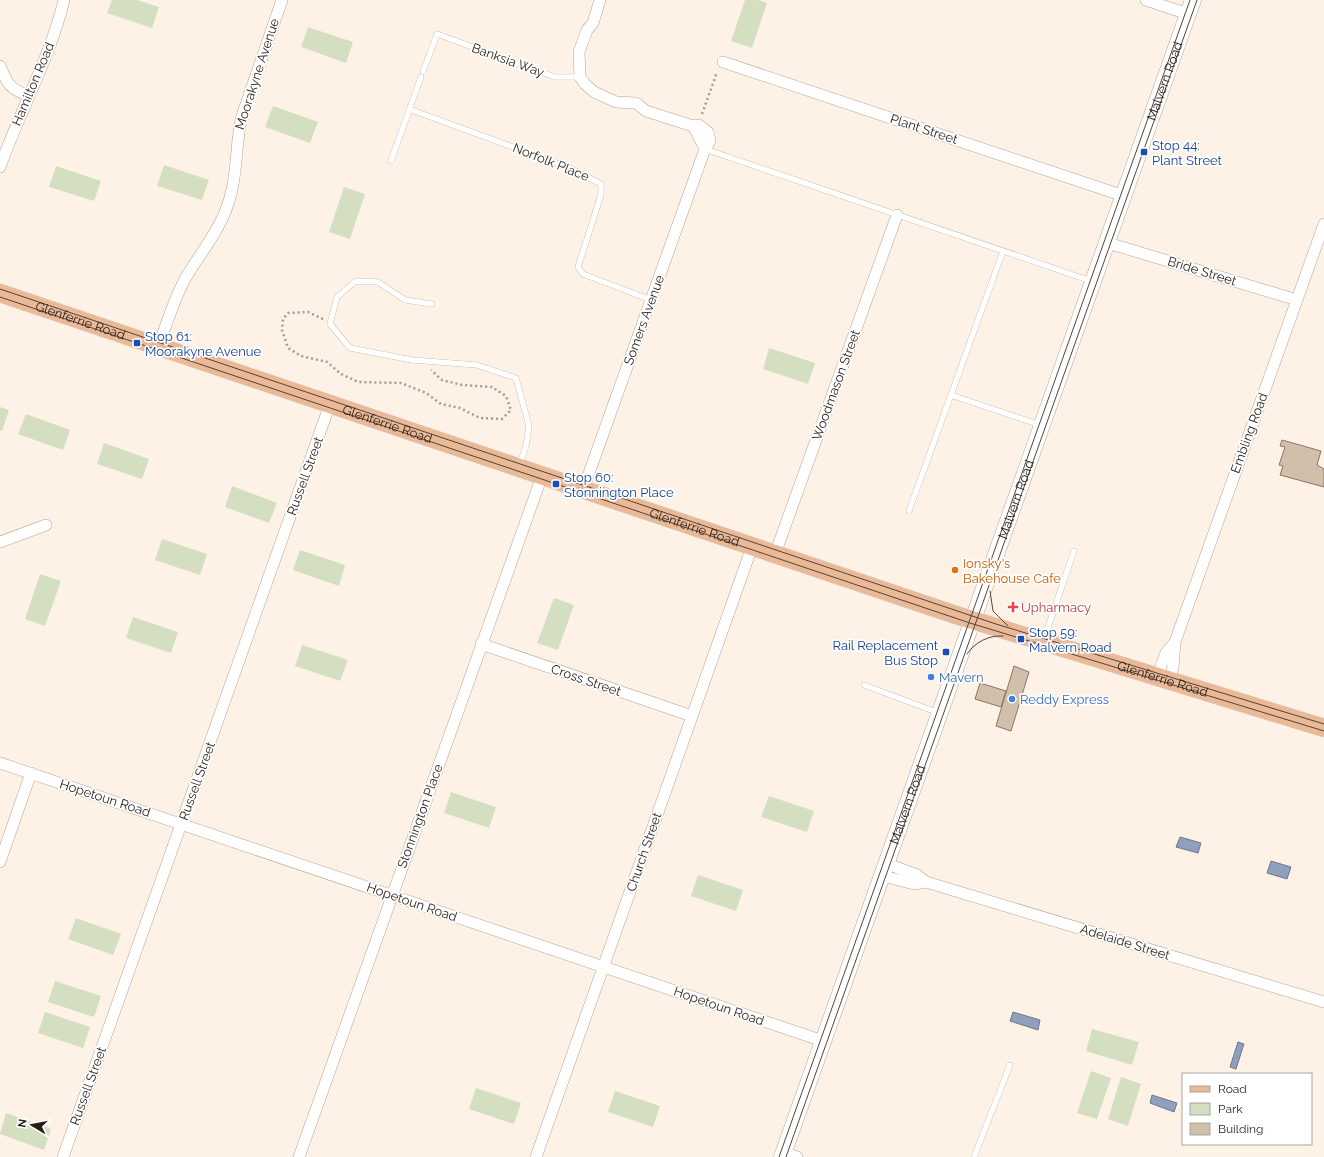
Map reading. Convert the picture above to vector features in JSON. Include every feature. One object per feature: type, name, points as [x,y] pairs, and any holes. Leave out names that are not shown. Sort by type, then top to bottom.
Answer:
[{"type":"main road","name":"Malvern Road","points":[[788,1156],[824,1041],[1191,7]]},
{"type":"main road","name":"Glenferrie Road","points":[[0,293],[752,547],[1043,643],[1324,728]]},
{"type":"street","name":"Hamilton Road","points":[[0,167],[28,96],[47,54],[64,0]]},
{"type":"street","name":"Moorakyne Avenue","points":[[158,346],[172,307],[184,281],[216,232],[229,201],[233,184],[237,136],[242,116],[282,0]]},
{"type":"street","points":[[580,77],[580,62],[587,53],[594,33],[592,23],[600,0]]},
{"type":"street","points":[[1146,0],[1191,7]]},
{"type":"street","name":"Plant Street","points":[[721,64],[1124,196]]},
{"type":"street","points":[[0,66],[6,83],[10,87],[28,96]]},
{"type":"street","name":"Somers Avenue","points":[[580,77],[589,89],[616,102],[636,103],[646,111],[693,126],[699,125],[708,132],[710,141],[705,149],[583,490]]},
{"type":"street","name":"Woodmason Street","points":[[775,554],[897,215]]},
{"type":"street","name":"Embling Road","points":[[1163,679],[1173,666],[1174,642],[1324,224]]},
{"type":"street","name":"Bride Street","points":[[1108,243],[1297,300]]},
{"type":"street","name":"Russell Street","points":[[63,1157],[330,404]]},
{"type":"street","name":"Stonnington Place","points":[[299,1157],[542,476]]},
{"type":"street","points":[[0,542],[46,525]]},
{"type":"street","name":"Church Street","points":[[536,1157],[752,547]]},
{"type":"street","name":"Cross Street","points":[[481,644],[692,716]]},
{"type":"street","name":"Hopetoun Road","points":[[0,763],[824,1041]]},
{"type":"street","points":[[0,862],[31,773]]},
{"type":"street","name":"Adelaide Street","points":[[885,870],[916,875],[926,882],[1324,1002]]},
{"type":"lane","name":"Banksia Way","points":[[409,109],[437,34],[555,77],[580,77]]},
{"type":"lane","points":[[391,160],[409,109]]},
{"type":"lane","name":"Norfolk Place","points":[[409,109],[570,168],[601,184],[601,195],[578,267],[583,274],[651,300]]},
{"type":"lane","points":[[705,149],[1094,282]]},
{"type":"lane","points":[[909,511],[1003,251]]},
{"type":"lane","points":[[432,304],[405,300],[378,282],[356,281],[337,298],[330,324],[350,348],[426,361],[477,365],[516,378],[529,426],[526,446],[519,468]]},
{"type":"lane","points":[[951,395],[1042,426]]},
{"type":"lane","points":[[1043,643],[1074,551]]},
{"type":"lane","points":[[864,685],[941,714]]},
{"type":"lane","points":[[974,1157],[1010,1065]]},
{"type":"path","points":[[702,115],[721,64]]},
{"type":"path","points":[[331,322],[308,312],[288,313],[283,318],[282,330],[288,348],[301,356],[327,362],[341,374],[358,382],[401,383],[426,393],[441,404],[460,408],[480,418],[502,419],[511,410],[506,396],[492,387],[462,385],[442,380],[431,370],[426,361]]},
{"type":"green space","points":[[112,0],[137,0],[159,7],[152,28],[107,13]]},
{"type":"green space","points":[[745,0],[759,0],[767,3],[752,48],[731,41]]},
{"type":"green space","points":[[308,27],[353,42],[346,63],[301,47]]},
{"type":"green space","points":[[273,106],[318,122],[310,143],[265,127]]},
{"type":"green space","points":[[164,165],[209,180],[202,200],[157,186]]},
{"type":"green space","points":[[56,166],[101,181],[94,201],[49,187]]},
{"type":"green space","points":[[344,187],[365,194],[350,239],[329,232]]},
{"type":"green space","points":[[769,348],[815,363],[808,384],[763,369]]},
{"type":"green space","points":[[0,407],[9,410],[2,431],[0,430]]},
{"type":"green space","points":[[26,414],[70,430],[63,450],[18,434]]},
{"type":"green space","points":[[104,443],[149,459],[142,479],[97,464]]},
{"type":"green space","points":[[232,486],[277,503],[269,523],[225,507]]},
{"type":"green space","points":[[162,539],[207,554],[200,575],[155,560]]},
{"type":"green space","points":[[300,550],[345,565],[339,586],[293,570]]},
{"type":"green space","points":[[40,574],[61,581],[45,626],[25,619]]},
{"type":"green space","points":[[554,598],[574,605],[558,650],[537,643]]},
{"type":"green space","points":[[133,617],[178,632],[171,653],[126,638]]},
{"type":"green space","points":[[302,645],[348,660],[340,681],[295,666]]},
{"type":"green space","points":[[451,792],[496,807],[489,828],[444,813]]},
{"type":"green space","points":[[769,796],[814,811],[807,832],[761,817]]},
{"type":"green space","points":[[698,875],[743,890],[736,911],[691,896]]},
{"type":"green space","points":[[76,918],[121,934],[113,955],[68,939]]},
{"type":"green space","points":[[55,981],[101,996],[94,1017],[48,1002]]},
{"type":"green space","points":[[45,1012],[90,1027],[83,1048],[38,1033]]},
{"type":"green space","points":[[1092,1029],[1139,1042],[1132,1065],[1086,1051]]},
{"type":"green space","points":[[1091,1071],[1111,1078],[1097,1119],[1077,1113]]},
{"type":"green space","points":[[1121,1077],[1141,1084],[1128,1126],[1108,1119]]},
{"type":"green space","points":[[476,1088],[521,1103],[514,1124],[469,1109]]},
{"type":"green space","points":[[615,1091],[660,1106],[653,1127],[608,1112]]},
{"type":"green space","points":[[6,1113],[51,1129],[44,1150],[0,1134]]},
{"type":"water","points":[[1180,837],[1201,843],[1198,853],[1176,847]]},
{"type":"water","points":[[1271,861],[1291,867],[1287,879],[1267,873]]},
{"type":"water","points":[[1013,1012],[1040,1020],[1038,1030],[1010,1021]]},
{"type":"water","points":[[1238,1042],[1244,1044],[1236,1069],[1230,1067]]},
{"type":"water","points":[[1152,1095],[1177,1103],[1174,1112],[1150,1103]]},
{"type":"building","points":[[1282,440],[1321,451],[1317,465],[1324,469],[1324,487],[1280,475],[1283,466],[1279,465],[1285,447],[1280,446]]},
{"type":"building","name":"Reddy Express","points":[[1014,666],[1029,672],[1011,731],[996,726]]},
{"type":"building","points":[[980,683],[1006,691],[1001,707],[975,699]]},
{"type":"tram line","points":[[779,1157],[1190,0]]},
{"type":"tram line","points":[[786,1157],[1197,0]]},
{"type":"tram line","points":[[0,289],[996,624],[1324,724]]},
{"type":"tram line","points":[[0,297],[970,623],[1324,731]]},
{"type":"tram line","points":[[990,591],[993,611],[1008,626]]},
{"type":"tram line","points":[[967,654],[974,646],[983,640],[1003,636]]},
{"type":"place","name":"Stop 44: Plant Street","points":[[1144,152]]},
{"type":"place","name":"Stop 61: Moorakyne Avenue","points":[[137,343]]},
{"type":"place","name":"Stop 60: Stonnington Place","points":[[556,484]]},
{"type":"place","name":"Ionsky's Bakehouse Cafe","points":[[955,570]]},
{"type":"place","name":"Upharmacy","points":[[1013,607]]},
{"type":"place","name":"Stop 59: Malvern Road","points":[[1021,639]]},
{"type":"place","name":"Rail Replacement Bus Stop","points":[[946,652]]},
{"type":"place","name":"Mavern","points":[[931,677]]},
{"type":"place","name":"Reddy Express","points":[[1012,699]]}]
